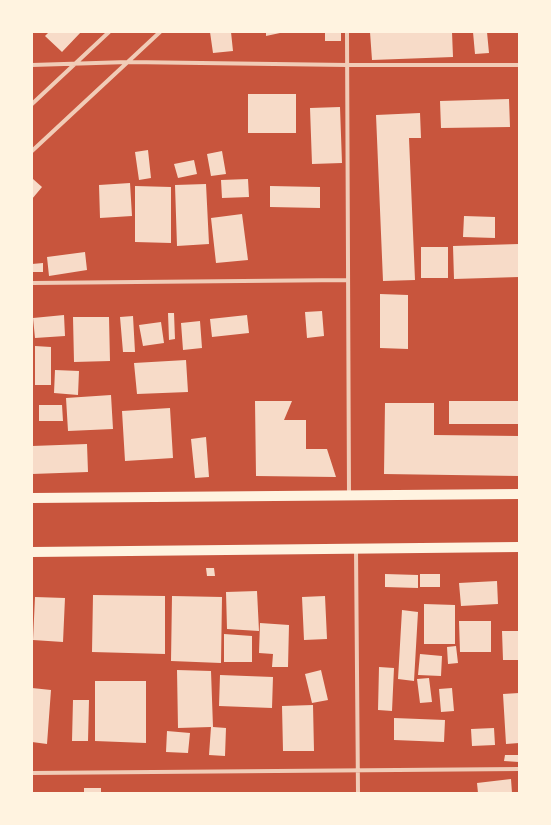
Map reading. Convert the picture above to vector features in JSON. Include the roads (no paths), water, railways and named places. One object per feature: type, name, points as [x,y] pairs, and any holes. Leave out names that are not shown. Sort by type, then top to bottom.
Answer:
[{"type":"main road","points":[[32,498],[519,494]]},
{"type":"main road","points":[[32,552],[519,547]]},
{"type":"street","points":[[32,104],[109,32]]},
{"type":"street","points":[[32,151],[160,32]]},
{"type":"street","points":[[347,32],[349,495]]},
{"type":"street","points":[[32,65],[128,62],[347,65],[519,65]]},
{"type":"street","points":[[32,283],[348,280]]},
{"type":"street","points":[[356,548],[358,793]]},
{"type":"street","points":[[32,774],[519,769]]}]
